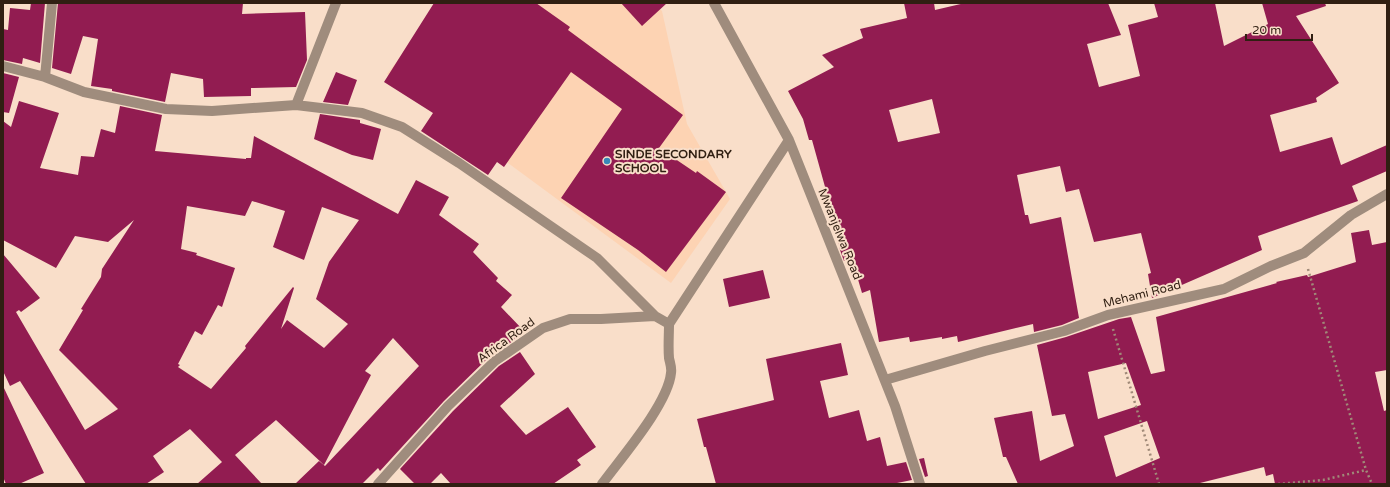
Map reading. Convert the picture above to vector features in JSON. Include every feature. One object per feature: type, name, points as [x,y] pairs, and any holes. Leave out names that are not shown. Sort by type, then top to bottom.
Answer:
[{"type":"street","points":[[45,77],[52,3]]},
{"type":"street","points":[[296,105],[336,3]]},
{"type":"street","name":"Mwanjelwa Road","points":[[714,3],[789,140],[895,406],[920,484]]},
{"type":"street","points":[[3,66],[45,77],[84,92],[166,109],[212,111],[296,105],[362,113],[402,127],[459,163],[597,258],[655,316],[669,324]]},
{"type":"street","points":[[602,484],[640,433],[662,399],[669,383],[672,372],[669,357],[669,324],[789,140]]},
{"type":"street","name":"Mehami Road","points":[[885,380],[985,351],[1064,331],[1108,315],[1224,289],[1271,266],[1304,253],[1351,215],[1387,194]]},
{"type":"street","name":"Africa Road","points":[[378,484],[448,406],[495,361],[543,328],[570,319],[655,316]]},
{"type":"path","points":[[1304,253],[1366,470],[1372,484]]},
{"type":"path","points":[[1108,315],[1159,484]]},
{"type":"path","points":[[1278,484],[1323,480],[1366,470]]},
{"type":"shaded area","name":"SINDE SECONDARY SCHOOL","points":[[443,3],[654,3],[662,11],[687,124],[730,199],[671,283],[387,74]]},
{"type":"building","points":[[31,3],[45,3],[40,63],[23,58],[22,64],[3,60],[3,29],[8,30],[10,8],[30,10]]},
{"type":"building","points":[[58,3],[243,3],[242,14],[305,12],[307,60],[296,87],[251,88],[251,96],[204,97],[203,79],[171,73],[165,102],[112,91],[112,89],[91,86],[98,39],[83,36],[71,74],[52,68]]},
{"type":"building","name":"SINDE SECONDARY SCHOOL","points":[[434,3],[536,3],[570,27],[568,30],[683,115],[659,148],[696,173],[697,171],[726,192],[666,272],[638,250],[561,198],[622,109],[571,72],[504,167],[497,162],[488,175],[421,131],[433,113],[384,82]]},
{"type":"building","points":[[621,3],[667,3],[642,26]]},
{"type":"building","points":[[904,3],[934,3],[935,10],[965,3],[1108,3],[1121,35],[1087,44],[1099,87],[1140,76],[1128,25],[1158,17],[1154,3],[1215,3],[1224,46],[1268,24],[1262,3],[1325,3],[1326,6],[1296,16],[1339,83],[1316,98],[1317,102],[1270,115],[1280,152],[1332,137],[1341,165],[1387,145],[1387,171],[1352,186],[1358,201],[1258,236],[1262,250],[1152,298],[1148,274],[1151,273],[1141,233],[1094,242],[1079,189],[1066,192],[1060,166],[1017,175],[1025,215],[1028,215],[1030,224],[1061,217],[1079,318],[1062,325],[1034,332],[1033,324],[958,342],[957,336],[910,342],[909,337],[879,342],[870,290],[862,293],[852,259],[844,261],[812,140],[809,140],[803,119],[788,91],[834,67],[822,55],[863,38],[860,29],[907,18]],"holes":[[[932,99],[940,133],[898,142],[889,110]]]},
{"type":"building","points":[[336,72],[357,80],[348,105],[323,102]]},
{"type":"building","points":[[3,73],[19,77],[9,113],[3,112]]},
{"type":"building","points":[[19,101],[59,113],[40,168],[78,175],[81,156],[94,157],[101,129],[115,133],[120,106],[162,115],[155,151],[246,159],[251,158],[254,136],[398,214],[416,180],[449,197],[439,215],[479,244],[473,252],[498,278],[496,281],[512,295],[501,307],[523,330],[513,341],[490,356],[444,401],[380,471],[378,468],[362,484],[295,484],[319,461],[325,466],[419,366],[393,338],[365,371],[371,375],[324,465],[276,420],[235,455],[262,484],[197,484],[222,462],[190,429],[153,456],[164,472],[146,484],[86,484],[20,381],[10,386],[3,371],[3,254],[40,298],[21,312],[19,310],[16,312],[85,430],[118,409],[59,350],[83,310],[81,309],[101,277],[102,269],[134,220],[108,242],[75,236],[56,268],[3,240],[3,121],[11,127]],"holes":[[[252,201],[285,211],[273,247],[304,260],[322,207],[359,220],[329,262],[316,299],[348,324],[324,348],[287,320],[281,329],[294,288],[293,287],[245,346],[246,348],[211,389],[178,367],[180,365],[178,364],[195,331],[202,335],[218,305],[222,307],[235,268],[196,255],[197,253],[181,249],[187,206],[245,216]]]},
{"type":"building","points":[[320,114],[360,120],[360,123],[381,129],[373,160],[352,155],[314,139]]},
{"type":"building","points":[[1369,230],[1372,245],[1387,242],[1387,370],[1375,372],[1384,411],[1387,410],[1387,484],[1275,484],[1273,474],[1266,476],[1264,467],[1196,484],[1018,484],[1006,457],[1003,457],[994,418],[1032,411],[1040,461],[1074,446],[1065,414],[1052,416],[1037,345],[1119,319],[1131,317],[1151,374],[1165,371],[1156,317],[1277,283],[1276,282],[1307,275],[1308,277],[1356,262],[1351,233]],"holes":[[[1126,363],[1141,405],[1098,419],[1088,372]],[[1147,421],[1160,458],[1116,477],[1104,436]]]},
{"type":"building","points":[[763,270],[770,298],[729,307],[723,279]]},
{"type":"building","points":[[841,343],[848,375],[820,381],[829,418],[859,410],[867,441],[880,437],[887,466],[906,462],[912,480],[892,484],[716,484],[697,419],[774,400],[766,359]]},
{"type":"building","points":[[520,352],[535,374],[500,406],[526,435],[568,407],[596,447],[577,460],[581,465],[553,484],[451,484],[441,473],[430,484],[415,484],[400,469],[453,411],[499,366]]},
{"type":"building","points":[[3,386],[44,473],[19,484],[6,484],[3,477]]},
{"type":"building","points":[[924,458],[928,476],[925,477],[919,459]]},
{"type":"place","name":"SINDE SECONDARY SCHOOL","points":[[607,161]]}]
